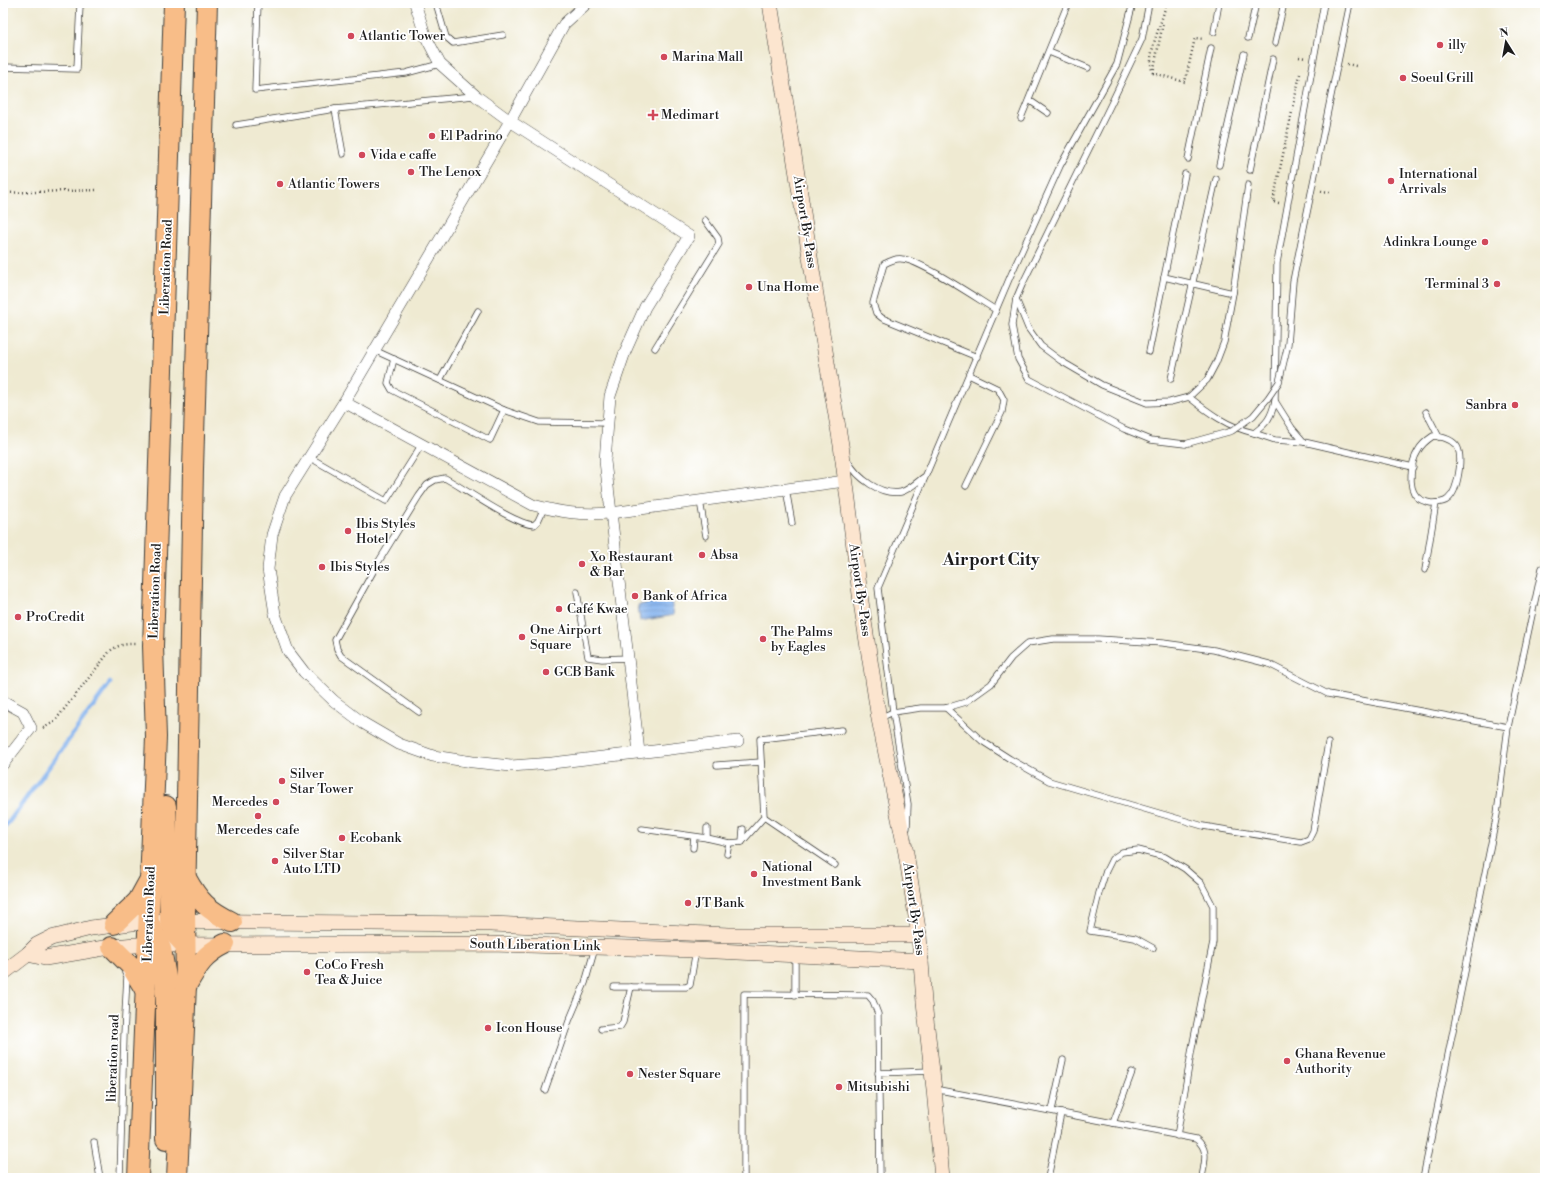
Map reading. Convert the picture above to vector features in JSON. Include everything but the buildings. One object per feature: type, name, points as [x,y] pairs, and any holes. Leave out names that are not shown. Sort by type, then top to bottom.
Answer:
[{"type":"highway","name":"Liberation Road","points":[[138,1178],[146,990],[154,945],[148,921],[156,737],[154,641],[174,3]]},
{"type":"highway","points":[[178,920],[186,878],[193,469],[207,3]]},
{"type":"highway","points":[[156,737],[164,762],[178,920],[185,945],[186,986],[177,1178]]},
{"type":"highway","points":[[114,924],[138,901],[144,892],[150,877]]},
{"type":"highway","points":[[186,878],[198,898],[206,907],[232,922]]},
{"type":"highway","points":[[186,986],[204,958],[212,950],[225,944]]},
{"type":"highway","points":[[154,945],[164,962],[167,988],[166,1142],[168,1164],[174,1178]]},
{"type":"highway","points":[[108,950],[131,966],[146,990]]},
{"type":"street","points":[[415,3],[424,35],[440,64],[476,96],[510,121],[689,236],[645,307],[625,352],[610,396],[605,461],[640,752]]},
{"type":"street","points":[[587,3],[564,24],[510,121],[344,402],[285,496],[272,534],[268,569],[275,614],[288,651],[304,672],[334,701],[363,723],[400,744],[433,756],[511,766],[552,763],[738,741]]},
{"type":"street","name":"Airport By-Pass","points":[[770,3],[841,445],[861,602],[879,719],[906,853],[919,935],[942,1178]]},
{"type":"street","points":[[344,402],[533,505],[557,512],[586,515],[611,513],[845,481]]},
{"type":"street","points":[[3,701],[24,712],[31,728],[3,764]]},
{"type":"street","name":"South Liberation Link","points":[[3,973],[28,954],[37,945],[51,938],[72,932],[114,924],[148,921],[178,920],[232,922],[484,924],[729,935],[919,935]]},
{"type":"street","name":"South Liberation Link","points":[[28,954],[46,958],[154,945],[431,943],[596,946],[921,961]]},
{"type":"lane","points":[[3,67],[77,69],[78,4],[87,3]]},
{"type":"lane","points":[[258,3],[255,90],[406,73],[440,64]]},
{"type":"lane","points":[[436,3],[446,37],[452,43],[503,35]]},
{"type":"lane","points":[[1022,118],[1068,3]]},
{"type":"lane","points":[[906,853],[908,804],[893,712],[878,588],[924,477],[970,375],[996,310],[1060,166],[1117,64],[1133,3]]},
{"type":"lane","points":[[1149,3],[1142,39],[1022,285],[1016,299],[1012,325],[1018,359],[1028,379],[1124,429],[1151,440],[1186,444],[1232,431],[1253,416],[1279,382],[1288,344],[1293,281],[1350,3]]},
{"type":"lane","points":[[1214,32],[1219,3]]},
{"type":"lane","points":[[1248,38],[1256,3]]},
{"type":"lane","points":[[1275,43],[1284,3]]},
{"type":"lane","points":[[1254,433],[1264,425],[1269,418],[1275,401],[1277,263],[1324,3]]},
{"type":"lane","points":[[1188,159],[1211,48]]},
{"type":"lane","points":[[1049,52],[1088,68]]},
{"type":"lane","points":[[1219,165],[1244,54]]},
{"type":"lane","points":[[1250,170],[1273,59]]},
{"type":"lane","points":[[236,125],[335,109],[476,96]]},
{"type":"lane","points":[[1029,100],[1048,113]]},
{"type":"lane","points":[[335,109],[343,154]]},
{"type":"lane","points":[[1149,352],[1185,174]]},
{"type":"lane","points":[[1171,379],[1216,180]]},
{"type":"lane","points":[[1016,299],[1028,328],[1041,346],[1061,361],[1102,385],[1147,403],[1170,402],[1189,397],[1207,380],[1216,363],[1224,342],[1233,293],[1248,185]]},
{"type":"lane","points":[[655,348],[719,244],[718,238],[705,220]]},
{"type":"lane","points":[[978,356],[882,318],[876,313],[873,303],[884,264],[891,260],[902,258],[918,263],[996,310]]},
{"type":"lane","points":[[1164,277],[1233,293]]},
{"type":"lane","points":[[440,380],[478,311]]},
{"type":"lane","points":[[374,350],[504,410],[539,422],[608,423]]},
{"type":"lane","points":[[394,359],[388,383],[392,390],[490,440],[504,410]]},
{"type":"lane","points":[[966,486],[1002,412],[1004,400],[998,389],[970,375]]},
{"type":"lane","points":[[1189,397],[1214,417],[1239,429],[1275,440],[1304,442],[1413,467]]},
{"type":"lane","points":[[1275,401],[1292,428],[1304,442]]},
{"type":"lane","points":[[1426,412],[1439,437]]},
{"type":"lane","points":[[1433,436],[1450,440],[1455,444],[1459,451],[1460,461],[1455,487],[1452,495],[1447,501],[1436,503],[1427,502],[1418,498],[1413,492],[1410,483],[1413,467],[1417,452],[1433,436]]},
{"type":"lane","points":[[309,457],[386,501],[422,444]]},
{"type":"lane","points":[[841,445],[851,466],[866,482],[887,493],[902,492],[924,477]]},
{"type":"lane","points":[[419,712],[341,656],[337,649],[335,640],[379,561],[419,496],[427,485],[435,480],[445,478],[503,512],[527,524],[534,525],[538,521],[544,508]]},
{"type":"lane","points":[[786,489],[792,523]]},
{"type":"lane","points":[[700,501],[706,536]]},
{"type":"lane","points":[[1426,570],[1436,503]]},
{"type":"lane","points":[[1423,1178],[1497,814],[1508,727],[1542,568]]},
{"type":"lane","points":[[576,592],[588,657],[602,659],[628,658]]},
{"type":"lane","points":[[879,719],[893,712],[920,708],[946,708],[966,702],[980,693],[996,678],[1010,658],[1028,643],[1054,639],[1098,639],[1163,643],[1214,650],[1269,664],[1328,694],[1508,727]]},
{"type":"lane","points":[[946,708],[982,740],[1010,759],[1049,781],[1203,826],[1301,842],[1309,839],[1313,831],[1328,743]]},
{"type":"lane","points":[[642,829],[707,838],[729,843],[742,842],[764,817],[760,739],[842,730]]},
{"type":"lane","points":[[717,765],[761,762]]},
{"type":"lane","points":[[764,817],[835,865]]},
{"type":"lane","points":[[707,828],[707,838]]},
{"type":"lane","points":[[742,842],[743,829]]},
{"type":"lane","points":[[693,848],[694,837]]},
{"type":"lane","points":[[727,854],[729,843]]},
{"type":"lane","points":[[1153,948],[1135,938],[1090,931],[1106,871],[1112,859],[1122,852],[1138,850],[1166,857],[1186,869],[1201,883],[1213,906],[1213,942],[1192,1048],[1177,1136]]},
{"type":"lane","points":[[545,1090],[569,1021],[585,983],[596,946]]},
{"type":"lane","points":[[614,987],[686,987],[690,984],[696,950]]},
{"type":"lane","points":[[795,955],[795,995]]},
{"type":"lane","name":"liberation road","points":[[120,1178],[127,976],[123,970]]},
{"type":"lane","points":[[601,1029],[620,1027],[623,1022],[631,987]]},
{"type":"lane","points":[[744,1178],[744,994],[868,995],[873,1001],[878,1014],[880,1178]]},
{"type":"lane","points":[[1052,1110],[1063,1060]]},
{"type":"lane","points":[[878,1073],[932,1071]]},
{"type":"lane","points":[[1113,1123],[1132,1072]]},
{"type":"lane","points":[[934,1089],[1052,1110],[1196,1139],[1202,1144],[1205,1152],[1202,1178]]},
{"type":"lane","points":[[1048,1178],[1061,1113]]},
{"type":"lane","points":[[94,1142],[100,1178]]},
{"type":"path","points":[[1166,3],[1151,59],[1150,66],[1153,73],[1185,82],[1195,38],[1204,39]]},
{"type":"path","points":[[1299,57],[1303,58]]},
{"type":"path","points":[[3,193],[96,190]]},
{"type":"path","points":[[31,728],[41,729],[48,727],[54,722],[110,651],[117,646],[126,644],[143,644],[154,641]]},
{"type":"water","points":[[671,600],[674,615],[640,621],[638,605]]},
{"type":"waterway","points":[[3,830],[110,683]]},
{"type":"place","name":"Atlantic Tower","points":[[351,36]]},
{"type":"place","name":"illy","points":[[1440,45]]},
{"type":"place","name":"Marina Mall","points":[[664,57]]},
{"type":"place","name":"Soeul Grill","points":[[1403,78]]},
{"type":"place","name":"Medimart","points":[[653,115]]},
{"type":"place","name":"El Padrino","points":[[432,136]]},
{"type":"place","name":"Vida e caffe","points":[[362,155]]},
{"type":"place","name":"The Lenox","points":[[411,172]]},
{"type":"place","name":"International Arrivals","points":[[1391,181]]},
{"type":"place","name":"Atlantic Towers","points":[[280,184]]},
{"type":"place","name":"Adinkra Lounge","points":[[1485,242]]},
{"type":"place","name":"Terminal 3","points":[[1497,284]]},
{"type":"place","name":"Una Home","points":[[749,287]]},
{"type":"place","name":"Sanbra","points":[[1515,405]]},
{"type":"place","name":"Ibis Styles Hotel","points":[[348,531]]},
{"type":"place","name":"Absa","points":[[702,555]]},
{"type":"place","name":"Xo Restaurant & Bar","points":[[582,564]]},
{"type":"place","name":"Ibis Styles","points":[[322,567]]},
{"type":"place","name":"Bank of Africa","points":[[635,596]]},
{"type":"place","name":"Café Kwae","points":[[559,609]]},
{"type":"place","name":"ProCredit","points":[[18,617]]},
{"type":"place","name":"One Airport Square","points":[[522,637]]},
{"type":"place","name":"The Palms by Eagles","points":[[763,639]]},
{"type":"place","name":"GCB Bank","points":[[546,672]]},
{"type":"place","name":"Silver Star Tower","points":[[282,781]]},
{"type":"place","name":"Mercedes","points":[[276,802]]},
{"type":"place","name":"Mercedes cafe","points":[[258,816]]},
{"type":"place","name":"Ecobank","points":[[342,838]]},
{"type":"place","name":"Silver Star Auto LTD","points":[[275,861]]},
{"type":"place","name":"National Investment Bank","points":[[754,874]]},
{"type":"place","name":"JT Bank","points":[[688,903]]},
{"type":"place","name":"CoCo Fresh Tea & Juice","points":[[307,972]]},
{"type":"place","name":"Icon House","points":[[488,1028]]},
{"type":"place","name":"Ghana Revenue Authority","points":[[1287,1061]]},
{"type":"place","name":"Nester Square","points":[[630,1074]]},
{"type":"place","name":"Mitsubishi","points":[[839,1087]]},
{"type":"district","name":"Airport City","points":[[991,560]]}]
